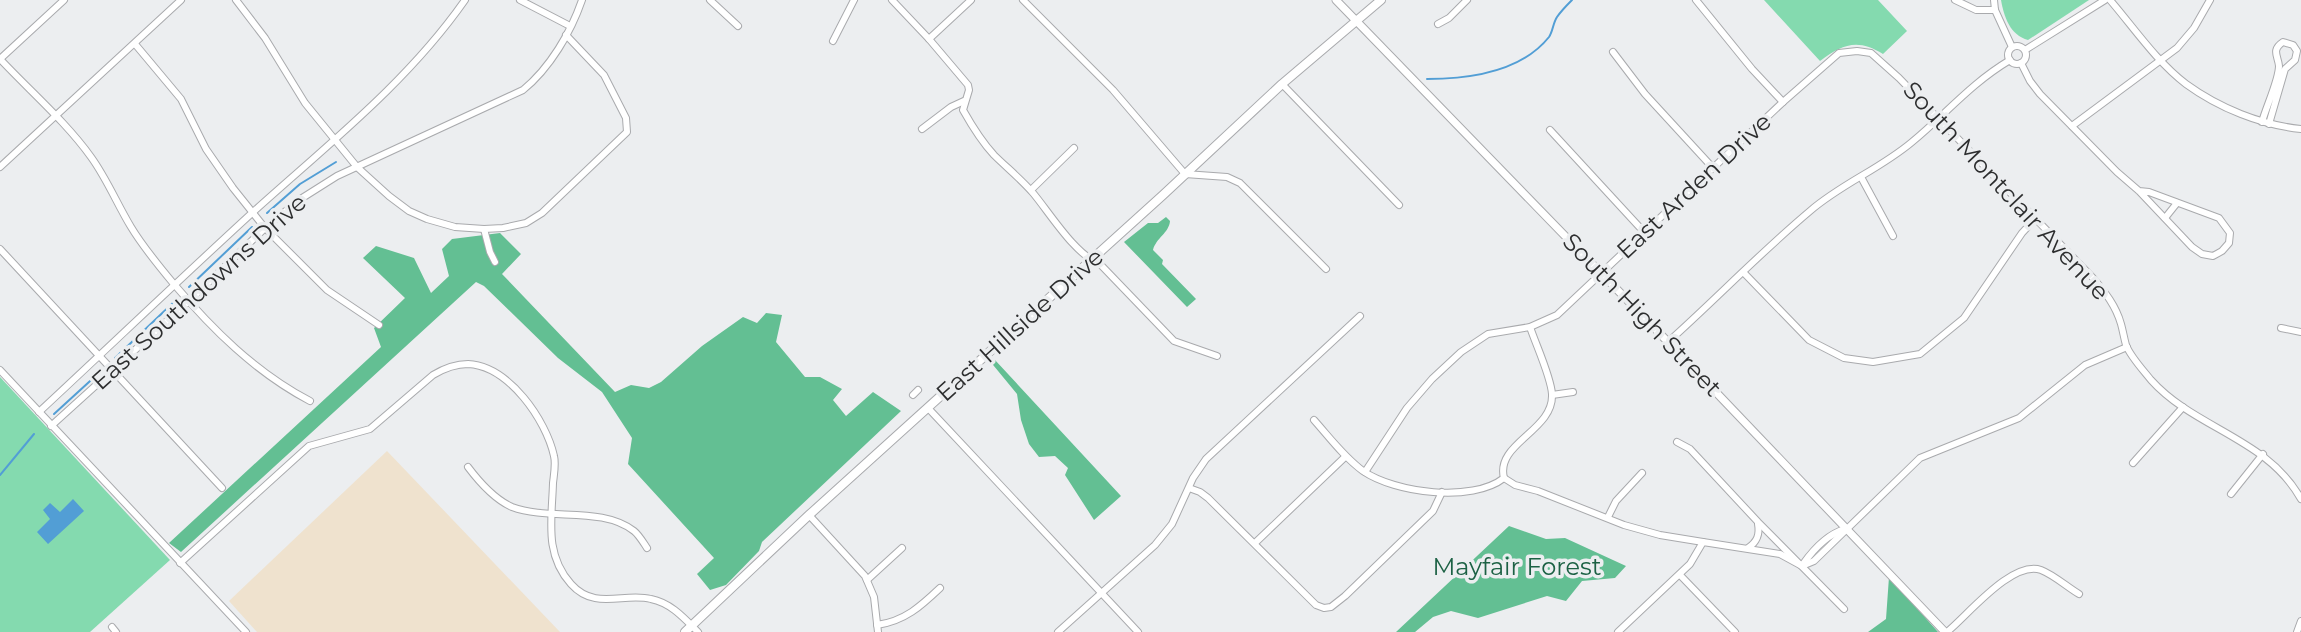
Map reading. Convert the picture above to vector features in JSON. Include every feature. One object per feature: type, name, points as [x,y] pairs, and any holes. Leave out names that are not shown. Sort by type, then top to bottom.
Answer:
[{"type":"main road","name":"East Hillside Drive","points":[[692,630],[809,515],[1091,261],[1282,84],[1381,0]]},
{"type":"street","points":[[64,0],[0,59],[90,156],[146,251],[189,302],[252,364],[286,389],[310,401]]},
{"type":"street","points":[[0,167],[181,0]]},
{"type":"street","points":[[236,0],[265,38],[305,103],[357,167],[409,211],[455,228],[514,227],[534,218],[616,145],[628,128],[626,118],[597,65],[566,34]]},
{"type":"street","points":[[39,412],[253,212],[336,142],[389,88],[464,0]]},
{"type":"street","points":[[520,0],[570,26]]},
{"type":"street","name":"East Southdowns Drive","points":[[51,426],[189,302],[265,228],[308,194],[357,167],[523,90],[543,70],[566,34],[582,0]]},
{"type":"street","points":[[710,0],[738,26]]},
{"type":"street","points":[[832,41],[853,0]]},
{"type":"street","points":[[892,0],[968,85],[963,110],[993,154],[1031,190],[1091,261],[1099,264],[1174,341],[1217,356]]},
{"type":"street","points":[[929,39],[971,0]]},
{"type":"street","points":[[1025,0],[1113,90],[1185,174],[1227,177],[1240,183],[1326,269]]},
{"type":"street","name":"South High Street","points":[[1336,0],[1946,632]]},
{"type":"street","points":[[1438,24],[1449,18],[1467,0]]},
{"type":"street","points":[[1696,0],[1752,69],[1783,102]]},
{"type":"street","points":[[1955,0],[1976,10],[1995,10]]},
{"type":"street","points":[[1994,0],[1995,10],[2012,47]]},
{"type":"street","points":[[2025,50],[2107,0],[2185,83],[2205,96],[2265,123],[2301,129]]},
{"type":"street","points":[[2072,126],[2163,61],[2194,28],[2210,0]]},
{"type":"street","points":[[2265,123],[2277,85],[2297,51],[2293,45],[2280,43],[2275,55],[2278,62],[2277,85]]},
{"type":"street","points":[[135,44],[181,99],[206,149],[265,228],[327,290],[379,325]]},
{"type":"street","points":[[2012,47],[2025,50]]},
{"type":"street","points":[[2012,47],[2009,52],[2010,60],[2015,64],[2025,59],[2025,50]]},
{"type":"street","points":[[1613,52],[1645,94],[1713,168]]},
{"type":"street","name":"East Arden Drive","points":[[1365,472],[1407,408],[1432,379],[1461,352],[1488,334],[1531,327],[1557,314],[1839,53]]},
{"type":"street","name":"South Montclair Avenue","points":[[1839,53],[1871,53],[1899,78],[2093,278],[2109,298],[2120,322],[2126,347],[2151,380],[2183,407],[2263,454],[2286,476],[2301,499]]},
{"type":"street","points":[[1668,342],[1810,210],[1839,189],[1890,160],[1938,119],[1971,86],[2010,60]]},
{"type":"street","points":[[2278,62],[2288,65]]},
{"type":"street","points":[[2021,63],[2030,82],[2040,94],[2192,247],[2203,254],[2213,256],[2229,243],[2230,233],[2219,218],[2149,192],[2139,191]]},
{"type":"street","points":[[1282,84],[1399,205]]},
{"type":"street","points":[[922,129],[951,107],[965,101]]},
{"type":"street","points":[[1550,130],[1643,232]]},
{"type":"street","points":[[1031,190],[1074,148]]},
{"type":"street","points":[[1861,177],[1893,236]]},
{"type":"street","points":[[2165,218],[2177,203]]},
{"type":"street","points":[[1744,273],[1809,340],[1844,358],[1873,362],[1920,354],[1964,318],[2022,233],[2035,219]]},
{"type":"street","points":[[484,229],[495,262]]},
{"type":"street","points":[[0,249],[222,488]]},
{"type":"street","points":[[1058,632],[1154,545],[1172,524],[1197,469],[1206,459],[1360,316]]},
{"type":"street","points":[[1531,327],[1552,395],[1549,409],[1541,422],[1503,462],[1501,469],[1504,478],[1515,485],[1608,517],[1623,525],[1660,535],[1780,554],[1802,566]]},
{"type":"street","points":[[2281,328],[2301,332]]},
{"type":"street","points":[[1802,566],[1814,561],[1920,458],[2019,418],[2085,365],[2126,347]]},
{"type":"street","points":[[180,564],[309,446],[370,429],[433,375],[465,364],[492,370],[522,395],[542,424],[555,458],[551,546],[558,566],[572,586],[592,597],[603,599],[650,598],[666,604],[692,630]]},
{"type":"street","points":[[0,370],[245,631]]},
{"type":"street","points":[[1552,395],[1573,392]]},
{"type":"street","points":[[2133,463],[2183,407]]},
{"type":"street","points":[[928,408],[1138,632]]},
{"type":"street","points":[[1314,420],[1345,457],[1365,472],[1387,483],[1442,492],[1469,492],[1494,486],[1504,478]]},
{"type":"street","points":[[1676,442],[1690,449],[1844,609]]},
{"type":"street","points":[[2231,494],[2263,454]]},
{"type":"street","points":[[1255,543],[1345,457]]},
{"type":"street","points":[[468,467],[494,496],[510,506],[531,513],[593,516],[617,522],[635,531],[647,548]]},
{"type":"street","points":[[1608,517],[1616,501],[1642,473]]},
{"type":"street","points":[[1189,488],[1200,492],[1316,605],[1324,608],[1331,607],[1345,596],[1409,536],[1433,511],[1442,492]]},
{"type":"street","points":[[809,515],[867,580],[874,597],[878,628],[907,616],[940,588]]},
{"type":"street","points":[[1748,548],[1755,542],[1760,531],[1758,522]]},
{"type":"street","points":[[1618,632],[1690,564],[1703,542]]},
{"type":"street","points":[[867,580],[902,548]]},
{"type":"street","points":[[1946,632],[2010,575],[2028,568],[2042,570],[2079,594]]},
{"type":"street","points":[[1679,575],[1735,632]]},
{"type":"street","points":[[2297,632],[2301,621]]},
{"type":"shaded area","points":[[387,451],[560,632],[257,632],[229,601]]},
{"type":"green space","points":[[1764,0],[1878,0],[1907,31],[1883,54],[1866,46],[1850,45],[1836,50],[1820,61]]},
{"type":"green space","points":[[2001,0],[2089,0],[2028,40],[2012,30]]},
{"type":"green space","points":[[1166,217],[1170,221],[1169,225],[1153,250],[1163,260],[1162,264],[1196,299],[1187,307],[1124,242],[1148,223],[1158,223]]},
{"type":"green space","points":[[500,233],[521,254],[502,274],[615,392],[631,385],[649,388],[661,382],[702,346],[743,317],[757,323],[766,313],[782,315],[776,342],[805,377],[820,377],[842,389],[833,400],[846,416],[873,392],[901,411],[762,542],[759,551],[726,585],[710,590],[697,574],[714,558],[628,464],[632,438],[602,392],[558,358],[484,286],[476,282],[181,552],[169,543],[381,347],[374,328],[405,298],[363,258],[376,246],[414,258],[431,293],[449,276],[442,249],[452,239]]},
{"type":"green space","points":[[989,360],[995,360],[1121,496],[1094,520],[1065,475],[1068,468],[1055,456],[1039,457],[1029,444],[1021,420],[1017,394]]},
{"type":"green space","points":[[0,377],[170,560],[90,632],[0,632]]},
{"type":"green space","name":"Mayfair Forest","points":[[1509,526],[1546,539],[1565,538],[1626,566],[1615,578],[1582,581],[1566,601],[1547,596],[1478,618],[1451,611],[1433,617],[1415,632],[1396,632]]},
{"type":"green space","points":[[1889,577],[1938,632],[1868,632],[1886,619]]},
{"type":"water","points":[[73,499],[84,511],[48,544],[37,532],[50,519],[43,510],[50,503],[60,512]]},
{"type":"waterway","points":[[1427,79],[1477,75],[1509,66],[1524,58],[1549,37],[1557,17],[1572,0]]},
{"type":"waterway","points":[[267,213],[300,184],[336,162]]},
{"type":"waterway","points":[[189,287],[252,227]]},
{"type":"waterway","points":[[115,358],[176,300]]},
{"type":"waterway","points":[[54,414],[101,371]]},
{"type":"waterway","points":[[0,475],[34,434]]}]
